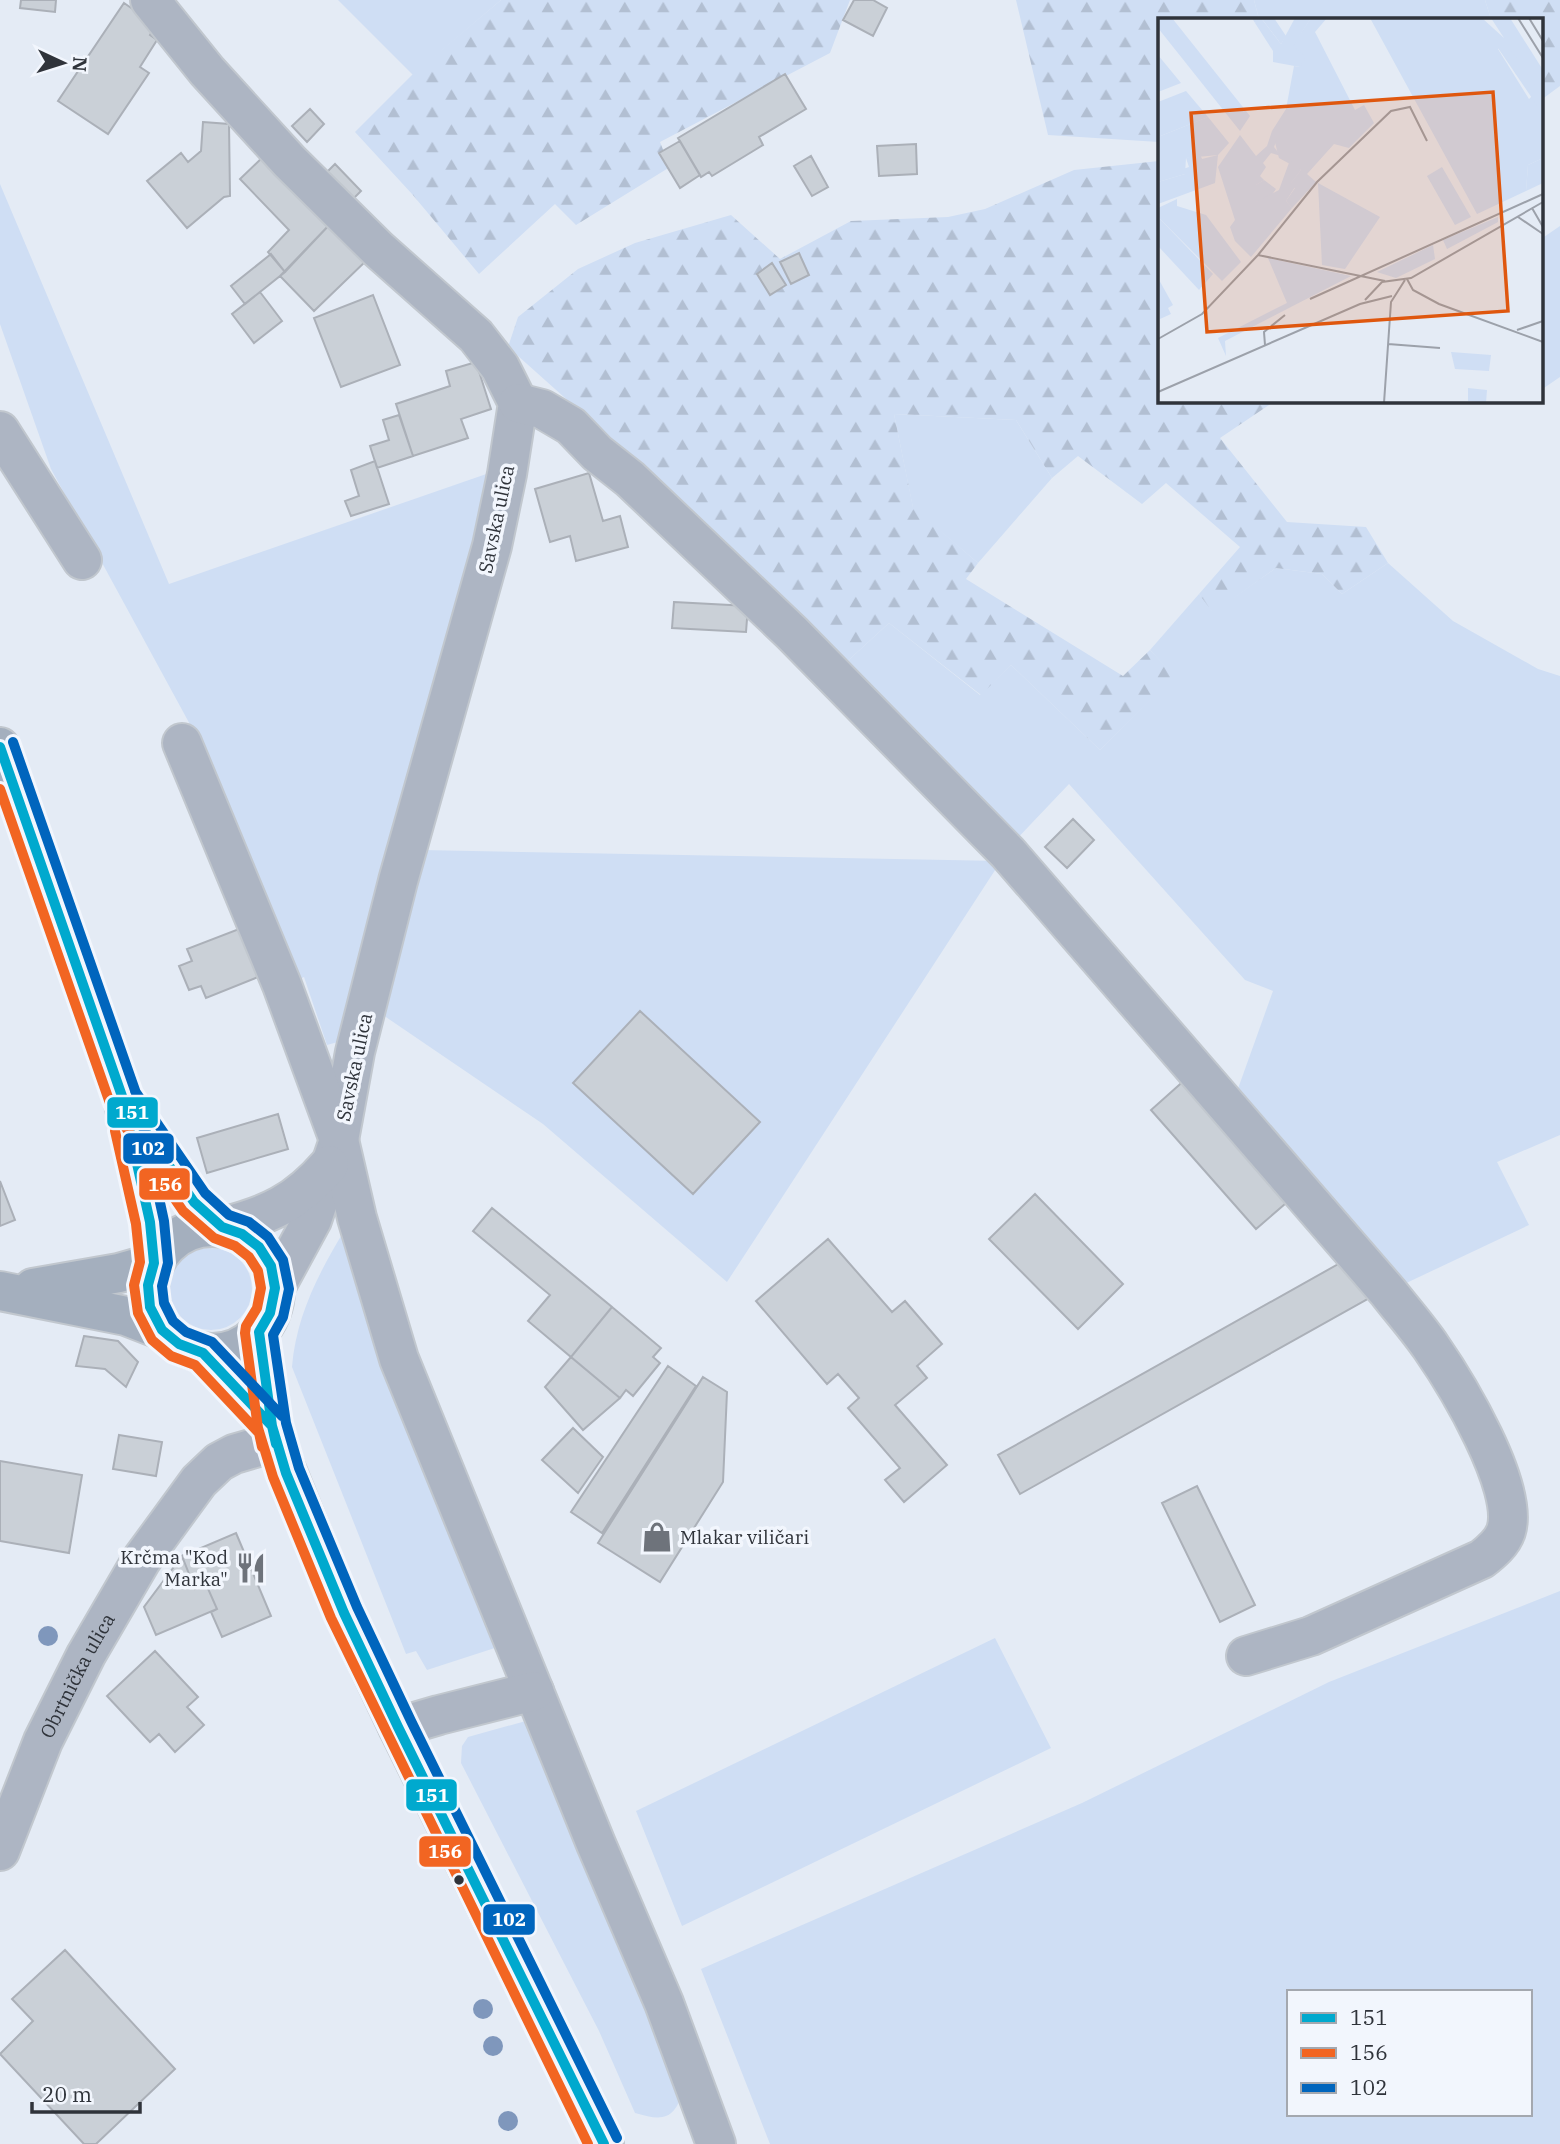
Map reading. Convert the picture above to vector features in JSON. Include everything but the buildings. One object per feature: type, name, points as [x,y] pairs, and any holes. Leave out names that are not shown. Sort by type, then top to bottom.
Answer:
[{"type":"main road","points":[[0,747],[123,1099],[150,1222],[154,1263]]},
{"type":"main road","points":[[123,1099],[194,1202],[222,1227]]},
{"type":"main road","points":[[5,1292],[126,1316],[162,1330],[179,1344],[203,1353],[225,1352],[246,1343],[259,1332],[270,1313],[275,1288],[271,1266],[259,1247],[242,1234],[222,1227],[200,1227],[187,1231],[168,1243],[154,1263],[148,1285],[150,1307],[162,1330]]},
{"type":"main road","points":[[5,1292],[119,1273],[154,1263]]},
{"type":"main road","points":[[259,1332],[273,1434],[344,1613],[604,2144]]},
{"type":"main road","points":[[203,1353],[273,1434]]},
{"type":"street","points":[[150,0],[207,71],[289,161],[378,249],[476,336],[500,367],[518,402],[542,409],[571,426],[597,453],[630,479],[792,633],[1008,853],[1388,1292],[1430,1345],[1473,1415],[1497,1470],[1506,1503],[1505,1533],[1495,1549],[1482,1559],[1311,1636],[1246,1656]]},
{"type":"street","name":"Savska ulica","points":[[275,1288],[312,1220],[335,1152],[355,1052],[398,881],[492,546],[518,402]]},
{"type":"street","points":[[0,432],[82,561]]},
{"type":"street","points":[[183,743],[282,985],[352,1200],[399,1359],[596,1844],[664,2003],[716,2144]]},
{"type":"street","points":[[222,1227],[257,1218],[290,1201],[312,1184],[335,1152]]},
{"type":"street","name":"Obrtnička ulica","points":[[0,1851],[43,1741],[86,1656],[142,1559],[199,1481],[219,1462],[273,1434]]},
{"type":"street","points":[[398,1727],[534,1691]]},
{"type":"green space","points":[[338,0],[501,0],[413,75]]},
{"type":"green space","points":[[501,0],[850,0],[830,53],[660,142],[670,167],[576,225],[555,204],[479,274],[412,194],[355,132],[413,74]]},
{"type":"green space","points":[[1016,0],[1254,0],[1259,18],[1158,18],[1158,142],[1048,135]]},
{"type":"green space","points":[[1254,0],[1485,0],[1491,18],[1259,18]]},
{"type":"green space","points":[[1485,0],[1560,0],[1560,86],[1542,99],[1542,18],[1491,18]]},
{"type":"green space","points":[[1158,161],[1158,402],[1274,402],[1220,438],[1287,522],[1366,527],[1388,563],[1342,594],[1322,574],[1276,568],[1213,613],[1199,594],[1240,547],[1166,483],[1142,504],[1078,456],[1052,478],[1016,420],[894,414],[913,507],[978,563],[966,579],[1123,676],[1150,650],[1175,676],[1100,750],[1011,665],[981,695],[889,623],[840,668],[621,448],[508,347],[518,317],[578,269],[635,243],[731,215],[780,259],[851,221],[948,217],[985,209],[1074,170]]},
{"type":"green space","points":[[0,184],[169,584],[495,471],[345,1040],[327,1045],[304,977],[295,981],[205,752],[51,469],[0,324]]},
{"type":"green space","points":[[1560,226],[1560,377],[1542,389],[1542,238]]},
{"type":"green space","points":[[894,414],[1016,420],[1052,478],[978,563],[913,508]]},
{"type":"green space","points":[[1388,563],[1453,621],[1538,669],[1560,676],[1560,1135],[1497,1162],[1529,1225],[1400,1286],[1235,1097],[1273,991],[1245,980],[1069,784],[1012,844],[840,668],[889,623],[980,695],[1011,665],[1100,750],[1174,676],[1150,650],[1199,594],[1213,612],[1276,568],[1322,574],[1342,594]]},
{"type":"green space","points":[[421,850],[1001,861],[727,1282],[543,1124],[377,1011]]},
{"type":"green space","points":[[344,1231],[356,1282],[382,1355],[504,1645],[427,1670],[416,1651],[406,1654],[292,1367],[303,1313],[325,1263]]},
{"type":"green space","points":[[203,1248],[219,1248],[234,1255],[245,1266],[252,1281],[249,1305],[240,1318],[219,1330],[203,1330],[188,1323],[177,1312],[170,1297],[170,1281],[177,1266],[188,1255]]},
{"type":"green space","points":[[1560,1591],[1560,2144],[770,2144],[701,1969],[1082,1803],[1329,1682]]},
{"type":"green space","points":[[995,1638],[1051,1748],[682,1926],[636,1811]]},
{"type":"green space","points":[[533,1719],[684,2088],[677,2106],[667,2116],[654,2117],[635,2113],[599,2031],[461,1763],[462,1746],[468,1737]]},
{"type":"transit line","name":"102","points":[[13,742],[137,1096],[164,1221],[168,1263],[162,1286],[164,1303],[173,1321],[186,1332],[212,1342],[282,1416]]},
{"type":"transit line","name":"151","points":[[0,747],[123,1099],[194,1202],[222,1227],[242,1234],[259,1247],[271,1266],[275,1288],[270,1313],[259,1332],[272,1426],[286,1473],[344,1613],[398,1727],[604,2144]]},
{"type":"transit line","name":"156","points":[[0,789],[111,1106],[183,1211],[214,1238],[235,1246],[249,1257],[258,1271],[261,1288],[257,1308],[246,1326],[245,1333],[258,1428],[273,1477],[331,1618],[588,2144]]},
{"type":"transit line","name":"102","points":[[135,1091],[205,1193],[229,1215],[249,1222],[268,1237],[283,1260],[289,1289],[283,1317],[273,1335],[286,1423],[299,1468],[357,1607],[411,1721],[617,2138]]},
{"type":"transit line","name":"151","points":[[129,1128],[150,1222],[154,1263],[148,1285],[150,1307],[162,1330],[179,1344],[203,1353],[272,1426],[276,1444]]},
{"type":"transit line","name":"156","points":[[115,1131],[136,1224],[140,1262],[134,1285],[138,1313],[152,1340],[171,1356],[195,1365],[259,1433],[262,1447]]},
{"type":"place","name":"Mlakar viličari","points":[[657,1537]]},
{"type":"place","name":"Krčma \"Kod Marka\"","points":[[251,1568]]}]
